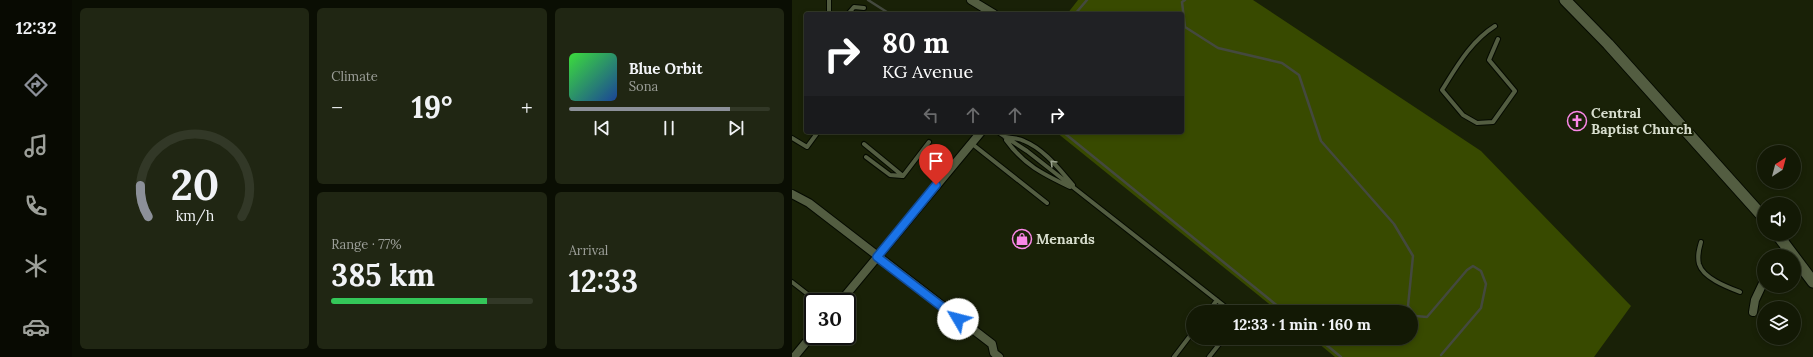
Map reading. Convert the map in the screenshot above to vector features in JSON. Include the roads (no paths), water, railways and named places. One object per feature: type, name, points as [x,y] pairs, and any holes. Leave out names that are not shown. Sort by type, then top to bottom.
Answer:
[{"type":"street","points":[[971,0],[991,12]]},
{"type":"street","points":[[1564,0],[1608,44],[1757,210]]},
{"type":"street","points":[[847,293],[978,134]]},
{"type":"street","points":[[792,194],[809,203],[877,257],[992,344],[994,353],[999,357]]},
{"type":"street","points":[[1801,267],[1813,282]]},
{"type":"street","points":[[1753,312],[1755,300],[1758,293]]},
{"type":"street","points":[[794,357],[804,345]]},
{"type":"lane","points":[[829,0],[829,12]]},
{"type":"lane","points":[[850,12],[854,7],[864,8]]},
{"type":"lane","points":[[1495,26],[1482,34],[1460,61],[1442,90],[1463,115],[1477,123],[1494,122],[1515,91],[1489,60],[1498,39]]},
{"type":"lane","points":[[792,138],[807,147],[817,134]]},
{"type":"lane","points":[[1000,134],[1027,152],[1223,305]]},
{"type":"lane","points":[[1003,136],[1017,154],[1036,171],[1079,192]]},
{"type":"lane","points":[[1003,136],[1024,140],[1039,150],[1052,161],[1079,192]]},
{"type":"lane","points":[[903,176],[929,142]]},
{"type":"lane","points":[[971,143],[1047,203]]},
{"type":"lane","points":[[864,144],[903,176]]},
{"type":"lane","points":[[866,156],[890,176],[903,176]]},
{"type":"lane","points":[[1701,242],[1698,257],[1699,265],[1709,276],[1726,287],[1740,292]]},
{"type":"lane","points":[[792,282],[806,293]]},
{"type":"lane","points":[[1213,305],[1217,300]]},
{"type":"lane","points":[[1174,357],[1186,341]]},
{"type":"lane","points":[[1209,357],[1218,345]]},
{"type":"waterway","points":[[868,0],[887,12]]},
{"type":"waterway","points":[[1077,12],[1087,0]]},
{"type":"waterway","points":[[1183,12],[1182,2],[1185,0]]},
{"type":"waterway","points":[[1184,19],[1185,27],[1218,48],[1282,63],[1299,75],[1321,141],[1394,224],[1413,256],[1408,306],[1416,316],[1427,317],[1467,270],[1473,266],[1481,271],[1486,284],[1481,308],[1441,355]]},
{"type":"waterway","points":[[1065,134],[1276,305]]},
{"type":"waterway","points":[[1326,345],[1341,357]]},
{"type":"place","name":"Central Baptist Church","points":[[1577,121]]},
{"type":"place","name":"Menards","points":[[1022,239]]}]
